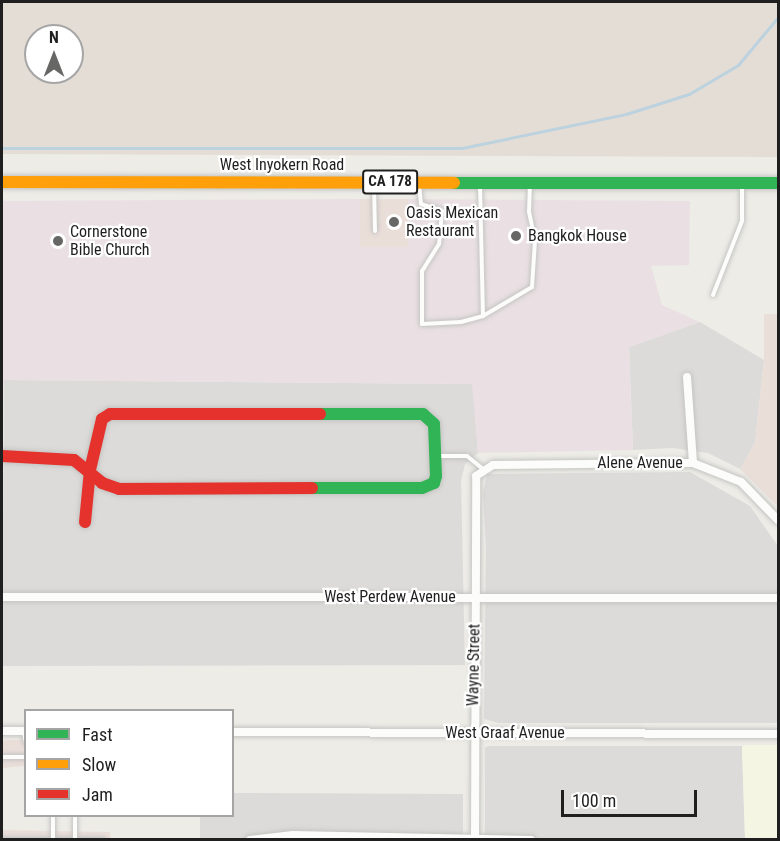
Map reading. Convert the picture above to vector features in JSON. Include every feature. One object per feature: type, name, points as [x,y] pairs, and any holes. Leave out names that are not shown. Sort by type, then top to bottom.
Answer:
[{"type":"street","name":"West Inyokern Road","points":[[2,182],[778,183]]},
{"type":"street","points":[[687,377],[693,463]]},
{"type":"street","points":[[2,456],[65,458],[90,470],[102,483],[119,489],[422,488],[434,483],[436,456],[434,424],[423,414],[116,413],[102,419],[90,470],[85,522]]},
{"type":"street","name":"Alene Avenue","points":[[483,469],[493,465],[693,463],[741,482],[778,520]]},
{"type":"street","name":"Wayne Street","points":[[475,838],[476,770],[472,733],[477,679],[473,490],[476,476],[483,469]]},
{"type":"street","name":"West Perdew Avenue","points":[[2,597],[778,598]]},
{"type":"street","points":[[2,731],[24,731]]},
{"type":"street","name":"West Graaf Avenue","points":[[234,732],[778,734]]},
{"type":"street","points":[[250,840],[419,837],[531,840]]},
{"type":"lane","points":[[374,182],[375,231]]},
{"type":"lane","points":[[419,182],[421,204],[442,211],[439,244],[422,271],[422,324],[461,322],[483,316],[532,287],[535,240],[529,212],[530,183]]},
{"type":"lane","points":[[480,182],[483,316]]},
{"type":"lane","points":[[713,295],[742,221],[742,183]]},
{"type":"lane","points":[[436,456],[466,456],[483,469]]},
{"type":"lane","points":[[2,757],[24,757]]},
{"type":"lane","points":[[53,817],[53,839]]},
{"type":"lane","points":[[75,817],[75,838]]},
{"type":"lane","points":[[2,840],[75,838],[104,840]]},
{"type":"shaded area","points":[[2,2],[778,2],[778,157],[2,154]]},
{"type":"shaded area","points":[[360,199],[408,199],[408,247],[359,247]]},
{"type":"shaded area","points":[[360,199],[360,247],[408,247],[408,199],[690,201],[689,265],[651,266],[662,305],[700,322],[629,347],[633,450],[478,453],[472,384],[4,380],[2,449],[2,201]]},
{"type":"shaded area","points":[[764,314],[778,314],[778,507],[740,469],[755,443],[764,360]]},
{"type":"shaded area","points":[[700,322],[764,360],[755,443],[740,469],[708,453],[673,448],[633,450],[629,347]]},
{"type":"shaded area","points":[[4,380],[473,384],[478,453],[465,464],[461,481],[465,665],[2,666]]},
{"type":"shaded area","points":[[690,472],[750,506],[778,546],[778,723],[499,723],[484,719],[486,546],[483,493],[487,474]]},
{"type":"shaded area","points":[[24,740],[24,766],[3,768],[3,830],[110,832],[111,839],[2,840],[2,741]]},
{"type":"shaded area","points":[[778,745],[778,839],[745,839],[742,746]]},
{"type":"shaded area","points":[[488,746],[742,746],[745,839],[485,839],[485,748]]},
{"type":"shaded area","points":[[234,793],[463,794],[463,839],[200,840],[200,817],[234,817]]},
{"type":"waterway","points":[[2,148],[462,148],[626,114],[689,94],[738,65],[778,17]]},
{"type":"traffic: fast","points":[[454,183],[778,183]]},
{"type":"traffic: fast","points":[[312,488],[422,488],[434,483],[436,476],[434,424],[423,414],[320,414]]},
{"type":"traffic: slow","points":[[2,182],[454,183]]},
{"type":"traffic: jam","points":[[85,522],[90,470],[102,419],[110,414],[320,414]]},
{"type":"traffic: jam","points":[[2,456],[74,460],[102,483],[119,489],[312,488]]},
{"type":"place","name":"Oasis Mexican Restaurant","points":[[394,222]]},
{"type":"place","name":"Bangkok House","points":[[516,236]]},
{"type":"place","name":"Cornerstone Bible Church","points":[[58,241]]}]
